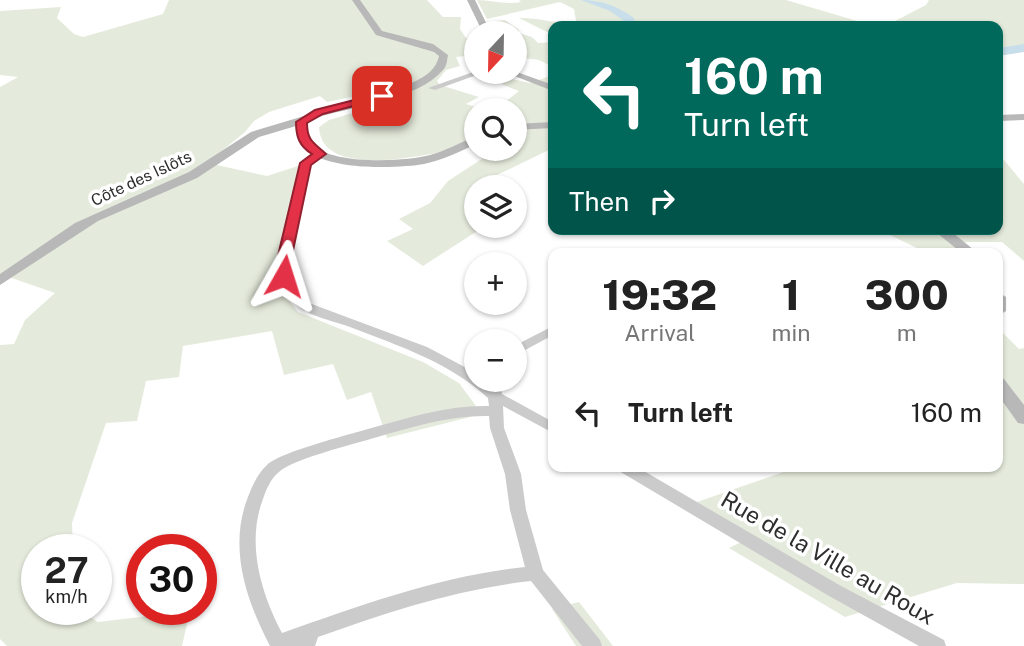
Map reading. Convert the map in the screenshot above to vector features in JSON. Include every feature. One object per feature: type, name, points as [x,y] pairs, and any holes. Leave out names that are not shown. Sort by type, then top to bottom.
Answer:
[{"type":"main road","name":"Côte des Islôts","points":[[0,281],[80,225],[192,176],[223,158],[251,134],[285,123],[302,122],[319,112],[421,83],[441,70],[445,63],[444,55],[433,47],[380,33],[370,23],[356,0]]},
{"type":"main road","points":[[471,0],[481,21]]},
{"type":"main road","points":[[527,79],[548,86]]},
{"type":"main road","points":[[1003,118],[1024,117]]},
{"type":"main road","points":[[302,122],[301,133],[307,146],[320,154],[360,162],[411,162],[449,153],[464,146]]},
{"type":"main road","points":[[527,126],[548,125]]},
{"type":"main road","points":[[947,235],[964,248]]},
{"type":"main road","points":[[1003,390],[1024,418]]},
{"type":"street","points":[[432,88],[464,78]]},
{"type":"street","points":[[320,154],[306,163],[284,260],[284,276],[295,295],[305,306],[422,350],[464,373]]},
{"type":"street","points":[[527,345],[548,333]]},
{"type":"street","points":[[494,395],[548,425]]},
{"type":"street","points":[[494,395],[513,474],[518,510],[535,573],[593,646]]},
{"type":"street","points":[[494,395],[457,412],[319,449],[275,466],[253,495],[247,557],[263,617],[276,644],[308,639],[447,587],[501,575],[535,573]]},
{"type":"street","name":"Rue de la Ville au Roux","points":[[633,472],[835,591],[937,646]]},
{"type":"green space","points":[[169,0],[427,0],[443,17],[461,17],[464,56],[456,57],[460,66],[446,70],[437,81],[440,85],[479,97],[464,98],[464,147],[386,160],[361,160],[340,155],[325,144],[319,127],[329,120],[366,109],[351,97],[327,102],[320,96],[269,112],[254,121],[245,132],[207,163],[267,176],[301,165],[277,266],[283,293],[298,312],[423,362],[459,383],[482,414],[387,438],[371,392],[347,400],[333,364],[284,375],[272,331],[183,346],[179,377],[146,381],[137,421],[106,423],[72,523],[72,534],[21,534],[21,625],[112,625],[112,620],[126,619],[126,625],[187,625],[182,646],[7,646],[0,639],[0,345],[14,344],[25,320],[55,293],[0,276],[0,87],[18,77],[0,75],[0,11],[61,7],[57,18],[74,34],[83,37],[163,14]]},
{"type":"green space","points":[[477,0],[510,3],[521,2],[519,0],[786,0],[857,21],[576,21],[574,9],[560,2],[487,19]]},
{"type":"green space","points":[[929,0],[1024,0],[1024,51],[1003,54],[1003,21],[895,21],[926,5]]},
{"type":"green space","points":[[519,18],[552,21],[548,21],[548,32]]},
{"type":"green space","points":[[527,35],[538,43],[548,42],[548,64],[527,58]]},
{"type":"green space","points":[[548,77],[548,150],[527,161],[527,98],[510,98],[519,91],[501,84],[527,84]]},
{"type":"green space","points":[[1003,159],[1024,184],[1024,261],[1002,242],[955,242],[960,248],[917,248],[890,235],[1003,235]]},
{"type":"green space","points":[[479,161],[526,161],[497,175],[464,175],[464,238],[466,238],[423,266],[387,241],[413,229],[399,219],[430,203],[448,181]]},
{"type":"green space","points":[[1003,333],[1019,349],[1024,348],[1024,584],[957,583],[845,617],[729,548],[749,538],[697,502],[784,472],[1003,472]]},
{"type":"green space","points":[[579,602],[613,646],[576,646],[552,609]]},
{"type":"waterway","points":[[586,0],[614,9],[630,21]]},
{"type":"waterway","points":[[1003,51],[1024,48]]},
{"type":"route","points":[[284,276],[284,260],[306,163],[320,154],[307,146],[301,133],[302,122],[319,112],[382,96]]}]
